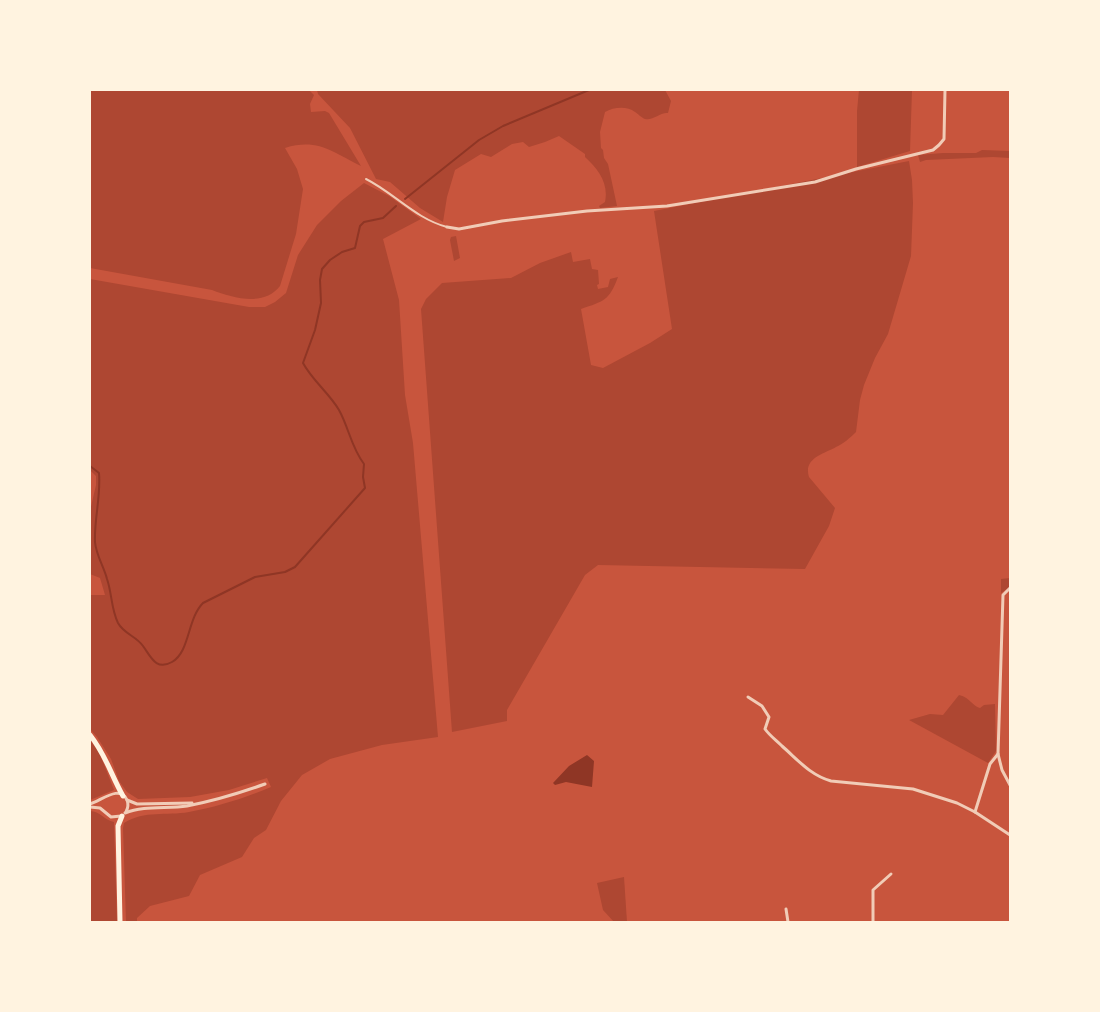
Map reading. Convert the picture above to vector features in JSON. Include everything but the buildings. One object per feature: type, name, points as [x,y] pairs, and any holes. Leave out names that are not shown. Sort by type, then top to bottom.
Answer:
[{"type":"highway","points":[[90,735],[104,754],[117,785],[125,798]]},
{"type":"highway","points":[[120,922],[118,826],[124,815]]},
{"type":"street","points":[[447,227],[459,229],[587,211],[667,206],[814,182],[856,169],[933,150],[944,139],[945,90]]},
{"type":"street","points":[[1010,588],[1004,595],[998,754],[1002,770],[1010,785]]},
{"type":"street","points":[[748,696],[762,706],[768,717],[765,729],[771,736],[788,753],[819,778],[831,781],[914,788],[957,803],[975,812],[1010,835]]},
{"type":"street","points":[[975,812],[990,764],[998,754]]},
{"type":"street","points":[[90,805],[100,808],[114,818],[135,810],[179,807],[200,803],[265,784]]},
{"type":"street","points":[[90,805],[113,794],[137,804],[200,803]]},
{"type":"street","points":[[124,815],[128,807],[125,798]]},
{"type":"street","points":[[873,922],[873,890],[891,874]]},
{"type":"street","points":[[786,910],[788,922]]},
{"type":"lane","points":[[366,178],[424,217],[447,227]]},
{"type":"shaded area","points":[[90,90],[309,90],[314,95],[310,104],[311,112],[325,111],[329,113],[361,166],[316,146],[297,145],[285,148],[297,169],[303,189],[296,234],[280,286],[266,297],[257,299],[239,298],[212,290],[90,268]]},
{"type":"shaded area","points":[[317,90],[665,90],[671,101],[668,113],[648,119],[632,110],[624,108],[616,108],[605,112],[600,132],[601,148],[608,164],[617,206],[600,208],[599,206],[605,202],[606,195],[601,177],[585,157],[585,154],[559,136],[529,147],[523,142],[512,144],[491,157],[481,154],[455,170],[447,197],[443,222],[420,208],[390,182],[376,179],[350,128],[318,94]]},
{"type":"shaded area","points":[[859,90],[912,90],[910,151],[857,167]]},
{"type":"shaded area","points":[[982,150],[1010,151],[1010,158],[993,157],[926,160],[920,162],[918,155],[976,153]]},
{"type":"shaded area","points":[[909,161],[913,203],[911,256],[888,334],[875,358],[864,385],[856,432],[841,444],[816,457],[809,465],[809,477],[835,508],[829,526],[805,569],[598,565],[585,575],[507,710],[507,721],[452,732],[421,309],[426,299],[442,283],[511,278],[540,263],[571,252],[573,262],[590,259],[592,269],[598,270],[598,289],[608,287],[610,279],[618,277],[612,291],[605,299],[581,309],[591,365],[603,368],[672,329],[654,211]]},
{"type":"shaded area","points":[[364,183],[389,196],[421,219],[383,239],[399,300],[405,395],[413,443],[438,737],[382,745],[330,759],[302,775],[281,801],[266,830],[254,838],[242,857],[200,875],[189,896],[150,906],[137,918],[137,922],[126,922],[124,823],[140,816],[189,812],[210,808],[271,787],[267,778],[229,790],[190,797],[138,799],[127,792],[119,781],[111,759],[90,729],[90,595],[105,595],[100,578],[90,574],[90,511],[96,485],[96,476],[90,470],[90,279],[249,307],[265,307],[286,293],[298,255],[317,225],[341,201]]},
{"type":"shaded area","points":[[456,236],[460,258],[454,261],[450,240],[451,237]]},
{"type":"shaded area","points":[[1010,578],[1010,587],[1001,593],[1001,579]]},
{"type":"shaded area","points":[[959,695],[980,708],[984,705],[995,704],[996,751],[988,763],[909,720],[930,714],[943,715]]},
{"type":"shaded area","points":[[90,740],[100,754],[114,790],[90,800]]},
{"type":"shaded area","points":[[587,755],[594,761],[592,787],[566,782],[555,785],[553,783],[569,766]]},
{"type":"shaded area","points":[[90,811],[97,812],[114,822],[117,922],[90,922]]},
{"type":"shaded area","points":[[624,877],[627,922],[614,922],[603,910],[597,883]]},
{"type":"waterway","points":[[405,199],[479,140],[503,126],[589,90]]},
{"type":"waterway","points":[[90,466],[99,473],[95,542],[98,556],[109,584],[118,623],[140,643],[154,662],[162,665],[172,662],[182,651],[194,618],[203,603],[255,577],[285,572],[295,567],[365,488],[363,477],[364,464],[356,451],[339,410],[303,363],[315,330],[321,303],[320,280],[322,269],[330,260],[342,252],[355,248],[360,226],[364,222],[383,218],[396,206]]}]
